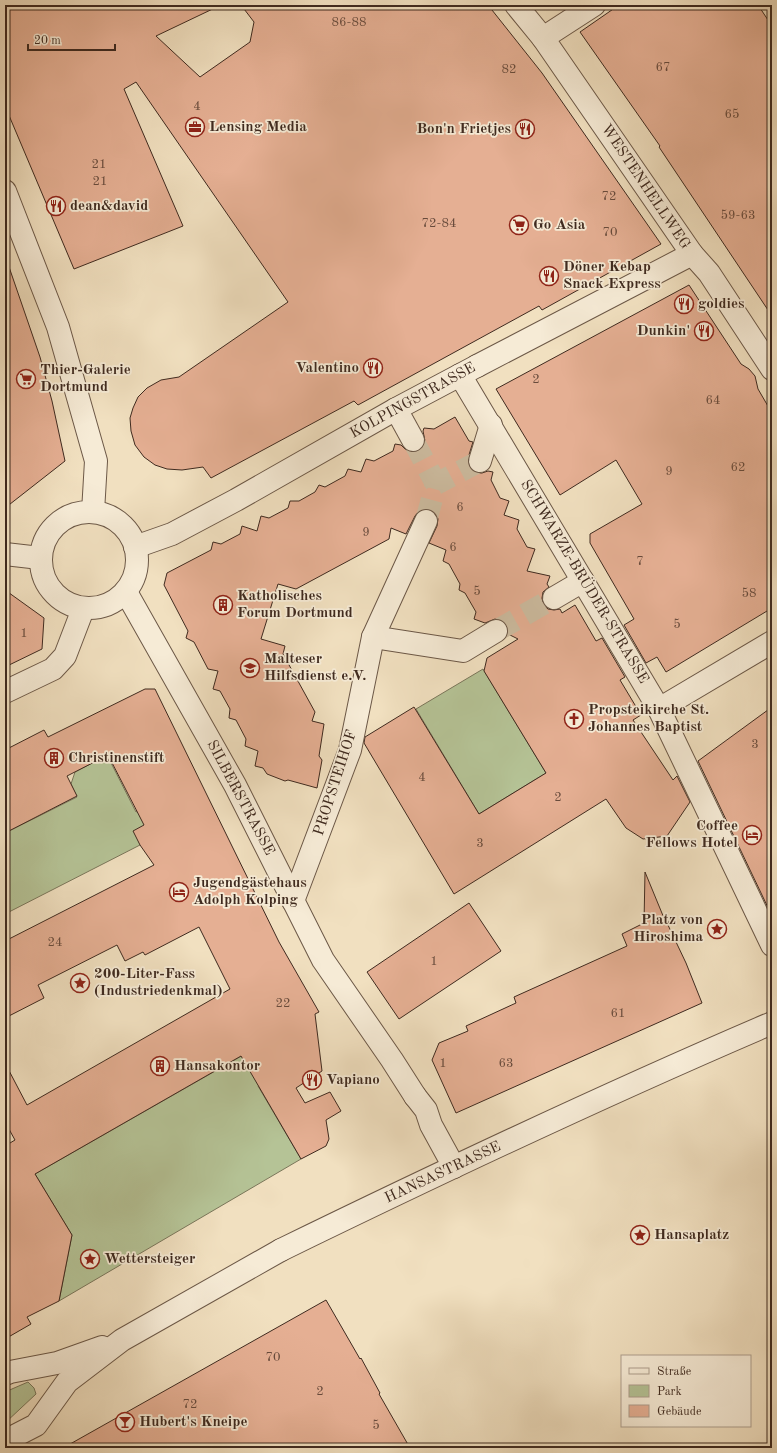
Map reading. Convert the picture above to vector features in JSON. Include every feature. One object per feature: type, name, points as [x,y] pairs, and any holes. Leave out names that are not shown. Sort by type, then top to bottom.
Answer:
[{"type":"street","name":"WESTENHELLWEG","points":[[516,5],[543,38],[692,254],[709,273],[772,369]]},
{"type":"street","points":[[543,38],[594,5]]},
{"type":"street","points":[[5,191],[58,327],[96,461],[93,512]]},
{"type":"street","name":"KOLPINGSTRASSE","points":[[136,547],[172,534],[236,500],[468,370],[692,254]]},
{"type":"street","name":"SCHWARZE-BRÜDER-STRASSE","points":[[468,370],[491,425],[659,710],[772,945]]},
{"type":"street","points":[[396,409],[413,440]]},
{"type":"street","points":[[480,461],[491,425]]},
{"type":"street","points":[[93,512],[104,514],[119,523],[131,536],[136,547],[137,562],[134,578],[126,592],[114,602],[99,608],[83,609],[69,605],[56,597],[47,586],[41,572],[40,558],[43,542],[51,529],[63,519],[77,513],[93,512]]},
{"type":"street","name":"PROPSTEIHOF","points":[[293,901],[350,750],[373,637],[426,521]]},
{"type":"street","points":[[5,554],[40,558]]},
{"type":"street","points":[[554,598],[583,581]]},
{"type":"street","name":"SILBERSTRASSE","points":[[126,592],[235,786],[323,960],[426,1110],[431,1125],[454,1167]]},
{"type":"street","points":[[5,692],[53,669],[65,656],[83,609]]},
{"type":"street","points":[[373,637],[463,651],[496,631]]},
{"type":"street","points":[[659,710],[772,642]]},
{"type":"street","name":"HANSASTRASSE","points":[[5,1441],[36,1425],[67,1382],[122,1340],[281,1250],[454,1167],[720,1045],[772,1023]]},
{"type":"street","name":"HANSASTRASSE","points":[[5,1374],[57,1363],[122,1340]]},
{"type":"green space","points":[[483,669],[546,773],[479,814],[416,709]]},
{"type":"green space","points":[[104,757],[109,759],[136,812],[142,809],[149,823],[140,845],[5,914],[5,833],[77,797],[71,784],[75,772]]},
{"type":"green space","points":[[252,1050],[267,1081],[258,1086],[301,1159],[59,1301],[72,1235],[35,1174]]},
{"type":"green space","points":[[28,1382],[34,1388],[36,1394],[5,1423],[5,1392]]},
{"type":"building","points":[[5,5],[221,5],[156,36],[200,77],[250,42],[254,22],[241,5],[488,5],[542,73],[661,244],[542,310],[539,306],[358,405],[354,401],[211,478],[203,467],[182,470],[167,469],[155,465],[144,457],[135,445],[131,431],[130,418],[138,397],[147,388],[161,380],[179,377],[288,302],[136,82],[124,89],[183,226],[74,269],[5,106]]},
{"type":"building","points":[[619,5],[758,5],[772,26],[772,316],[659,147],[660,146],[580,32]]},
{"type":"building","name":"Thier-Galerie Dortmund","points":[[5,264],[8,264],[40,357],[52,401],[65,461],[5,508]]},
{"type":"building","points":[[689,285],[741,364],[749,369],[755,376],[758,389],[772,413],[772,608],[666,672],[657,657],[646,663],[624,625],[634,619],[590,543],[590,534],[642,504],[616,460],[560,495],[496,389]]},
{"type":"building","points":[[455,417],[469,441],[473,442],[468,458],[468,463],[471,469],[477,473],[488,471],[493,472],[491,480],[500,498],[509,501],[504,515],[519,520],[517,529],[527,547],[535,549],[527,571],[550,576],[547,584],[549,587],[543,592],[543,605],[548,609],[560,609],[562,613],[575,605],[596,641],[602,638],[625,677],[620,680],[641,715],[633,720],[673,780],[677,776],[690,802],[667,836],[643,839],[626,828],[606,799],[454,894],[364,743],[365,737],[414,707],[479,814],[546,773],[484,671],[487,658],[518,639],[508,634],[507,625],[502,620],[495,619],[485,623],[474,619],[476,612],[465,593],[459,590],[460,584],[449,564],[443,561],[446,550],[429,543],[437,526],[438,519],[436,513],[432,510],[425,509],[419,511],[406,534],[391,528],[389,539],[296,589],[278,584],[261,639],[285,646],[283,654],[315,712],[312,721],[324,724],[319,756],[322,760],[317,788],[288,780],[285,781],[267,774],[263,768],[255,766],[258,751],[245,746],[246,739],[236,720],[229,718],[230,709],[220,691],[213,689],[218,671],[208,669],[194,642],[186,638],[188,631],[164,585],[167,573],[211,550],[213,542],[221,544],[240,534],[242,526],[257,531],[261,516],[269,518],[288,508],[290,501],[299,501],[315,492],[319,485],[325,487],[345,476],[348,469],[361,472],[366,459],[374,461],[393,451],[395,444],[401,445],[407,451],[419,451],[423,447],[425,441],[423,431],[424,428],[434,429]]},
{"type":"building","points":[[5,590],[44,618],[42,649],[5,667]]},
{"type":"building","points":[[145,689],[155,689],[279,942],[319,1012],[315,1014],[322,1071],[296,1088],[305,1103],[330,1092],[341,1111],[326,1120],[329,1139],[326,1146],[301,1159],[241,1056],[35,1174],[72,1235],[59,1301],[27,1317],[31,1324],[5,1339],[5,1146],[15,1140],[5,1122],[5,1063],[27,1105],[230,989],[199,927],[145,955],[143,952],[125,961],[117,945],[38,985],[44,998],[5,1018],[5,941],[154,865],[140,845],[133,831],[144,825],[108,755],[67,776],[77,796],[5,833],[5,750],[44,730],[48,737]]},
{"type":"building","points":[[772,707],[772,916],[698,761]]},
{"type":"building","points":[[645,872],[666,923],[686,963],[702,1003],[456,1113],[432,1060],[439,1043],[468,1031],[466,1026],[516,1003],[514,997],[627,946],[622,934],[644,923]]},
{"type":"building","points":[[469,903],[501,951],[399,1019],[367,972]]},
{"type":"building","points":[[326,1300],[360,1359],[361,1358],[380,1393],[379,1394],[410,1448],[63,1448]]},
{"type":"tunnel","points":[[413,440],[436,484]]},
{"type":"tunnel","points":[[426,521],[436,484],[480,461]]},
{"type":"tunnel","points":[[496,631],[554,598]]},
{"type":"place","name":"Lensing Media","points":[[195,127]]},
{"type":"place","name":"Bon'n Frietjes","points":[[525,129]]},
{"type":"place","name":"dean&david","points":[[56,206]]},
{"type":"place","name":"Go Asia","points":[[519,225]]},
{"type":"place","name":"Döner Kebap Snack Express","points":[[549,276]]},
{"type":"place","name":"goldies","points":[[684,304]]},
{"type":"place","name":"Dunkin'","points":[[704,331]]},
{"type":"place","name":"Valentino","points":[[373,368]]},
{"type":"place","name":"Thier-Galerie Dortmund","points":[[26,379]]},
{"type":"place","name":"Katholisches Forum Dortmund","points":[[223,605]]},
{"type":"place","name":"Malteser Hilfsdienst e.V.","points":[[250,668]]},
{"type":"place","name":"Propsteikirche St. Johannes Baptist","points":[[574,719]]},
{"type":"place","name":"Christinenstift","points":[[54,758]]},
{"type":"place","name":"Coffee Fellows Hotel","points":[[752,835]]},
{"type":"place","name":"Jugendgästehaus Adolph Kolping","points":[[179,892]]},
{"type":"place","name":"Platz von Hiroshima","points":[[717,929]]},
{"type":"place","name":"200-Liter-Fass (Industriedenkmal)","points":[[80,983]]},
{"type":"place","name":"Hansakontor","points":[[160,1066]]},
{"type":"place","name":"Vapiano","points":[[312,1080]]},
{"type":"place","name":"Hansaplatz","points":[[640,1235]]},
{"type":"place","name":"Wettersteiger","points":[[90,1259]]},
{"type":"place","name":"Hubert's Kneipe","points":[[125,1422]]}]
